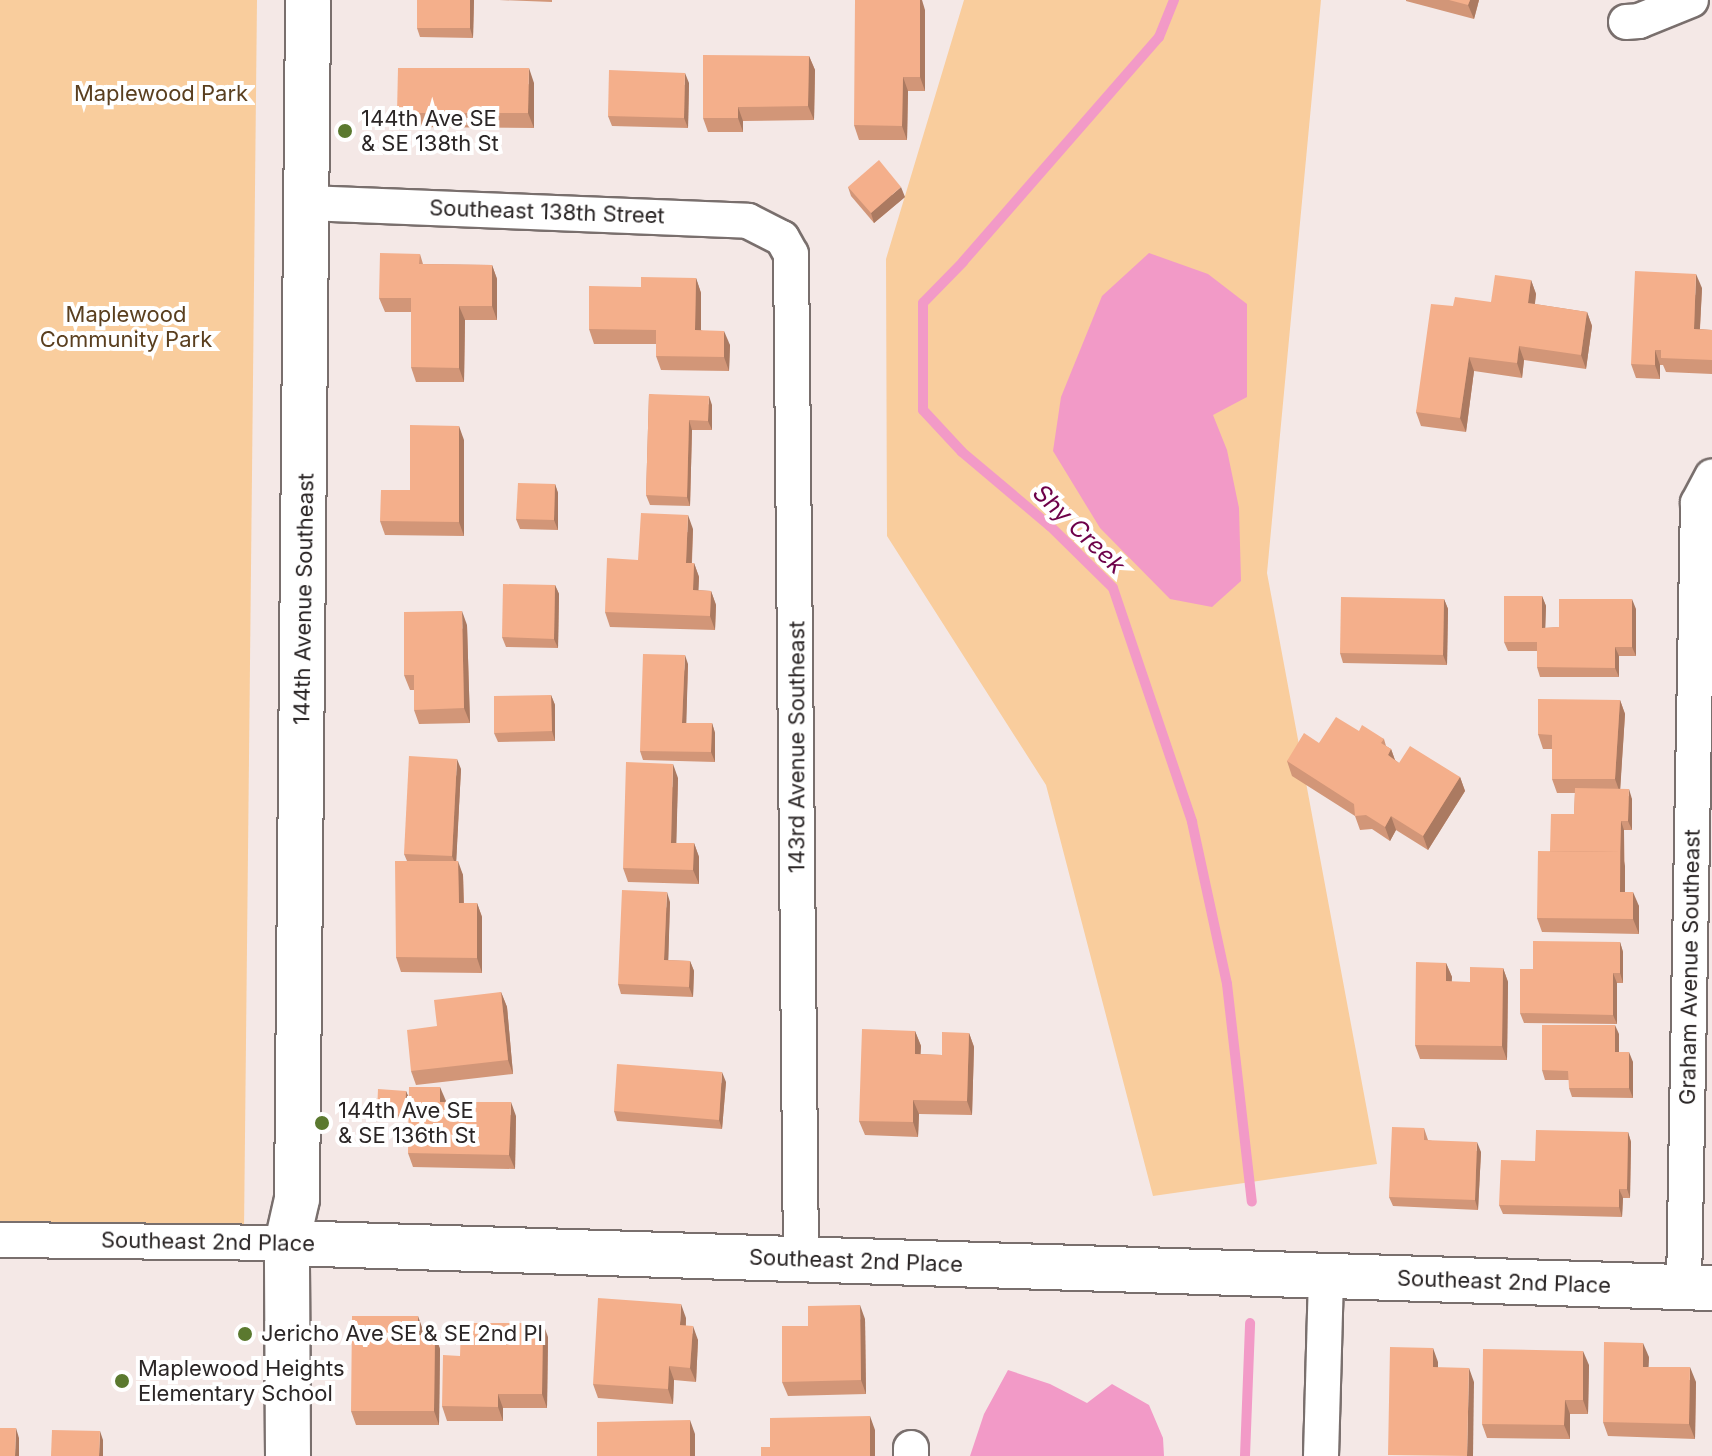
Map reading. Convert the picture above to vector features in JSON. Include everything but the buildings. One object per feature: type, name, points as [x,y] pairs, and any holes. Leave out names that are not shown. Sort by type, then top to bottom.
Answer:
[{"type":"street","name":"144th Avenue Southeast","points":[[288,1456],[287,1243],[297,1199],[308,0]]},
{"type":"street","points":[[1626,22],[1639,21],[1691,0]]},
{"type":"street","name":"Southeast 138th Street","points":[[307,203],[748,221],[782,238]]},
{"type":"street","name":"143rd Avenue Southeast","points":[[782,238],[791,254],[794,269],[801,1260]]},
{"type":"street","name":"Graham Avenue Southeast","points":[[1698,1287],[1705,490]]},
{"type":"street","name":"Southeast 2nd Place","points":[[0,1240],[287,1243],[1698,1287]]},
{"type":"street","points":[[1321,1456],[1326,1277]]},
{"type":"green space","name":"Maplewood Community Park","points":[[0,0],[257,0],[244,1231],[0,1224]]},
{"type":"green space","points":[[964,0],[1321,0],[1267,573],[1377,1164],[1153,1196],[1046,785],[887,536],[886,259]]},
{"type":"shaded area","points":[[1149,253],[1208,274],[1247,304],[1247,397],[1213,415],[1227,450],[1239,508],[1241,581],[1212,607],[1170,599],[1100,528],[1053,451],[1061,397],[1102,296]]},
{"type":"shaded area","points":[[1008,1370],[1050,1384],[1087,1403],[1112,1384],[1149,1405],[1163,1438],[1164,1456],[970,1456],[984,1414]]},
{"type":"waterway","name":"Shy Creek","points":[[1174,0],[1159,37],[963,262],[923,303],[923,410],[962,452],[1050,526],[1113,588],[1192,822],[1227,984],[1252,1202]]},
{"type":"waterway","name":"Shy Creek","points":[[1245,1456],[1250,1323]]},
{"type":"place","name":"144th Ave SE & SE 138th St","points":[[345,131]]},
{"type":"place","name":"144th Ave SE & SE 136th St","points":[[322,1123]]},
{"type":"place","name":"Jericho Ave SE & SE 2nd Pl","points":[[245,1334]]},
{"type":"place","name":"Maplewood Heights Elementary School","points":[[122,1381]]},
{"type":"park label","name":"Maplewood Park","points":[[161,94]]}]
